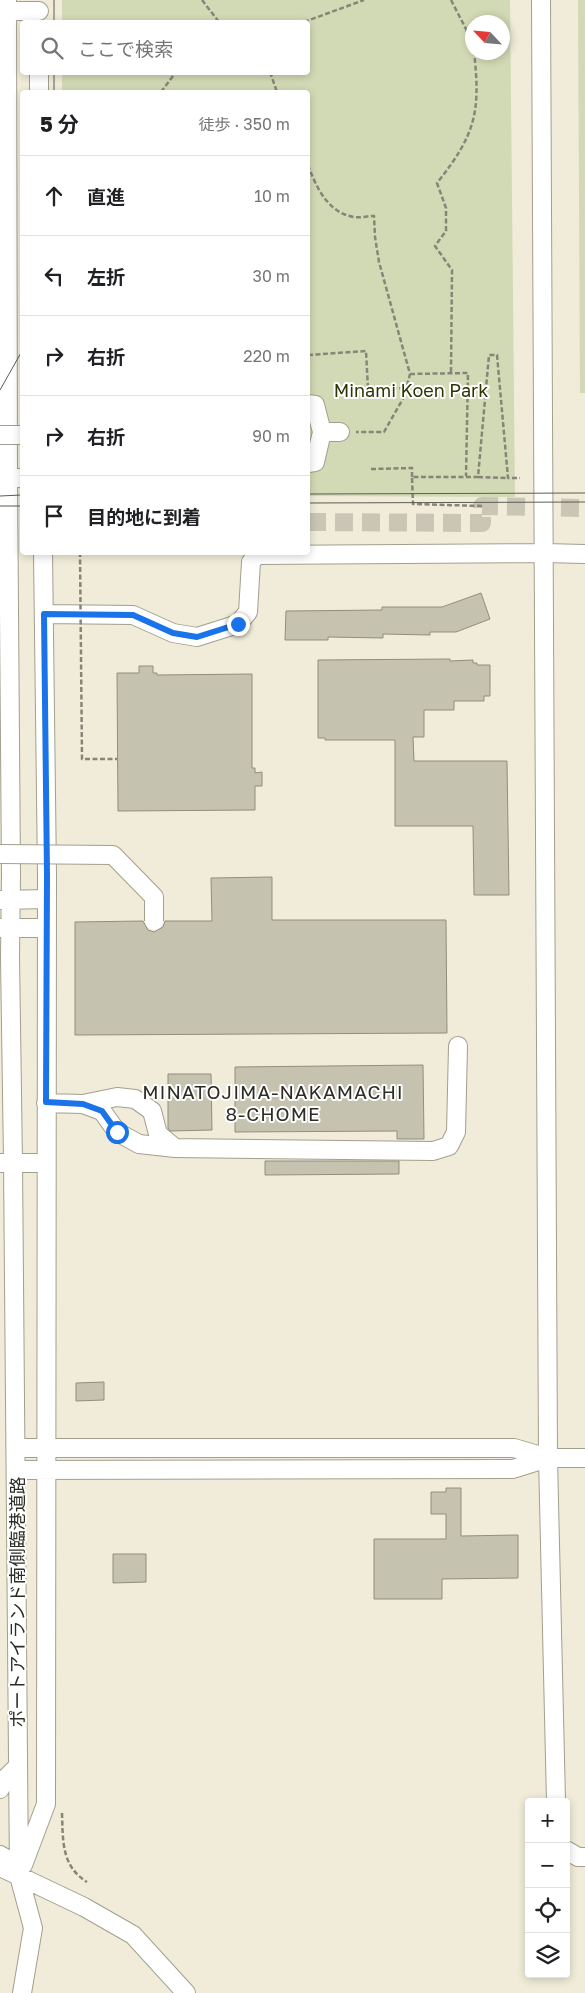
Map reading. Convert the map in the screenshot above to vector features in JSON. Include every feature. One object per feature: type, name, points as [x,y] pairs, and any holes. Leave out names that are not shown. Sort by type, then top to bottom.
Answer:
[{"type":"street","points":[[541,0],[548,1458],[556,1798]]},
{"type":"street","points":[[5,8],[39,11]]},
{"type":"street","name":"ポートアイランド南側臨港道路","points":[[5,8],[10,478],[5,928],[7,1162],[16,1448],[19,1876]]},
{"type":"street","points":[[39,75],[39,90]]},
{"type":"street","points":[[310,404],[315,404],[322,432],[315,462],[310,463]]},
{"type":"street","points":[[322,432],[340,432]]},
{"type":"street","points":[[0,435],[20,435]]},
{"type":"street","points":[[544,553],[569,548],[585,548]]},
{"type":"street","points":[[44,614],[133,615],[173,633],[197,637],[238,624],[248,612],[251,562],[257,556],[585,554]]},
{"type":"street","name":"ポートアイランド南側臨港道路","points":[[19,1876],[46,1804],[46,899],[43,555]]},
{"type":"street","points":[[0,854],[113,855],[154,897],[154,921]]},
{"type":"street","points":[[5,900],[46,899]]},
{"type":"street","points":[[5,928],[46,928]]},
{"type":"street","points":[[83,1104],[102,1111],[117,1132],[139,1144],[175,1148],[433,1151],[449,1146],[456,1132],[458,1046]]},
{"type":"street","points":[[46,1102],[83,1104],[117,1097],[135,1099],[152,1111],[158,1134],[175,1148]]},
{"type":"street","points":[[7,1162],[46,1162]]},
{"type":"street","points":[[16,1448],[514,1448],[548,1458],[585,1458]]},
{"type":"street","points":[[16,1470],[513,1469],[548,1458]]},
{"type":"street","points":[[0,1789],[4,1780],[18,1766]]},
{"type":"street","points":[[570,1853],[578,1858],[585,1857]]},
{"type":"street","points":[[0,1855],[12,1862],[19,1876],[33,1928],[22,1993]]},
{"type":"street","points":[[0,1867],[84,1907],[133,1935],[186,1993]]},
{"type":"path","points":[[202,0],[217,20]]},
{"type":"path","points":[[309,20],[364,0]]},
{"type":"path","points":[[451,0],[465,27]]},
{"type":"path","points":[[451,372],[452,270],[435,246],[446,231],[446,208],[437,183],[461,152],[470,132],[476,111],[477,79],[475,60]]},
{"type":"path","points":[[162,90],[174,75]]},
{"type":"path","points":[[271,75],[276,90]]},
{"type":"path","points":[[310,170],[317,188],[336,211],[354,217],[374,216],[379,262],[410,374],[404,397],[384,432],[363,432]]},
{"type":"path","points":[[310,355],[366,352],[368,389],[406,388]]},
{"type":"path","points":[[478,477],[489,355],[497,355],[508,478]]},
{"type":"path","points":[[410,374],[468,373],[466,476]]},
{"type":"path","points":[[371,469],[412,468],[413,504],[482,506]]},
{"type":"path","points":[[412,477],[520,478]]},
{"type":"path","points":[[80,555],[82,759],[118,759]]},
{"type":"path","points":[[62,1813],[64,1853],[78,1876],[87,1882]]},
{"type":"green space","name":"Minami Koen Park","points":[[62,0],[510,0],[515,497],[310,496],[310,90],[62,90],[62,75],[310,75],[310,20],[62,20]]},
{"type":"green space","points":[[578,0],[585,0],[585,393],[580,393]]},
{"type":"building","points":[[481,593],[490,619],[456,632],[430,632],[430,635],[383,634],[383,638],[328,637],[328,640],[285,640],[286,611],[382,610],[382,607],[442,607]]},
{"type":"building","points":[[450,659],[450,661],[473,660],[473,663],[477,663],[477,665],[490,665],[490,696],[484,696],[484,701],[454,701],[454,710],[424,710],[424,737],[413,737],[414,761],[507,761],[509,895],[474,895],[473,826],[395,826],[395,740],[325,740],[325,738],[318,738],[318,660]]},
{"type":"building","points":[[139,666],[153,666],[153,673],[157,673],[157,675],[252,674],[252,768],[255,768],[255,773],[262,772],[262,786],[255,786],[255,810],[118,811],[117,673],[139,673]]},
{"type":"building","points":[[272,877],[272,920],[446,920],[447,1033],[75,1035],[75,922],[143,921],[148,930],[154,932],[163,927],[165,921],[212,921],[211,878]]},
{"type":"building","points":[[423,1065],[424,1139],[397,1139],[397,1131],[235,1132],[235,1067]]},
{"type":"building","points":[[168,1074],[211,1074],[212,1130],[170,1131],[168,1128]]},
{"type":"building","points":[[265,1161],[399,1161],[399,1174],[265,1175]]},
{"type":"building","points":[[104,1382],[104,1400],[76,1401],[76,1383]]},
{"type":"building","points":[[446,1488],[461,1488],[461,1536],[518,1535],[518,1578],[442,1579],[442,1599],[374,1599],[374,1539],[446,1539],[446,1514],[431,1514],[431,1492],[446,1492]]},
{"type":"building","points":[[113,1554],[146,1554],[146,1582],[113,1583]]},
{"type":"tunnel","points":[[310,522],[482,523],[482,506],[585,508]]},
{"type":"tunnel","points":[[0,524],[20,524]]},
{"type":"tram line","points":[[54,0],[54,20]]},
{"type":"tram line","points":[[54,75],[54,90]]},
{"type":"tram line","points":[[0,390],[20,355]]},
{"type":"tram line","points":[[310,494],[585,493]]},
{"type":"tram line","points":[[0,496],[20,495]]},
{"type":"tram line","points":[[310,503],[585,502]]},
{"type":"tram line","points":[[0,506],[20,506]]},
{"type":"district","name":"MINATOJIMA-NAKAMACHI 8-CHOME","points":[[273,1102]]},
{"type":"route","points":[[117,1132],[102,1111],[83,1104],[46,1102],[47,875],[44,614],[133,615],[173,633],[197,637],[238,624]]}]
